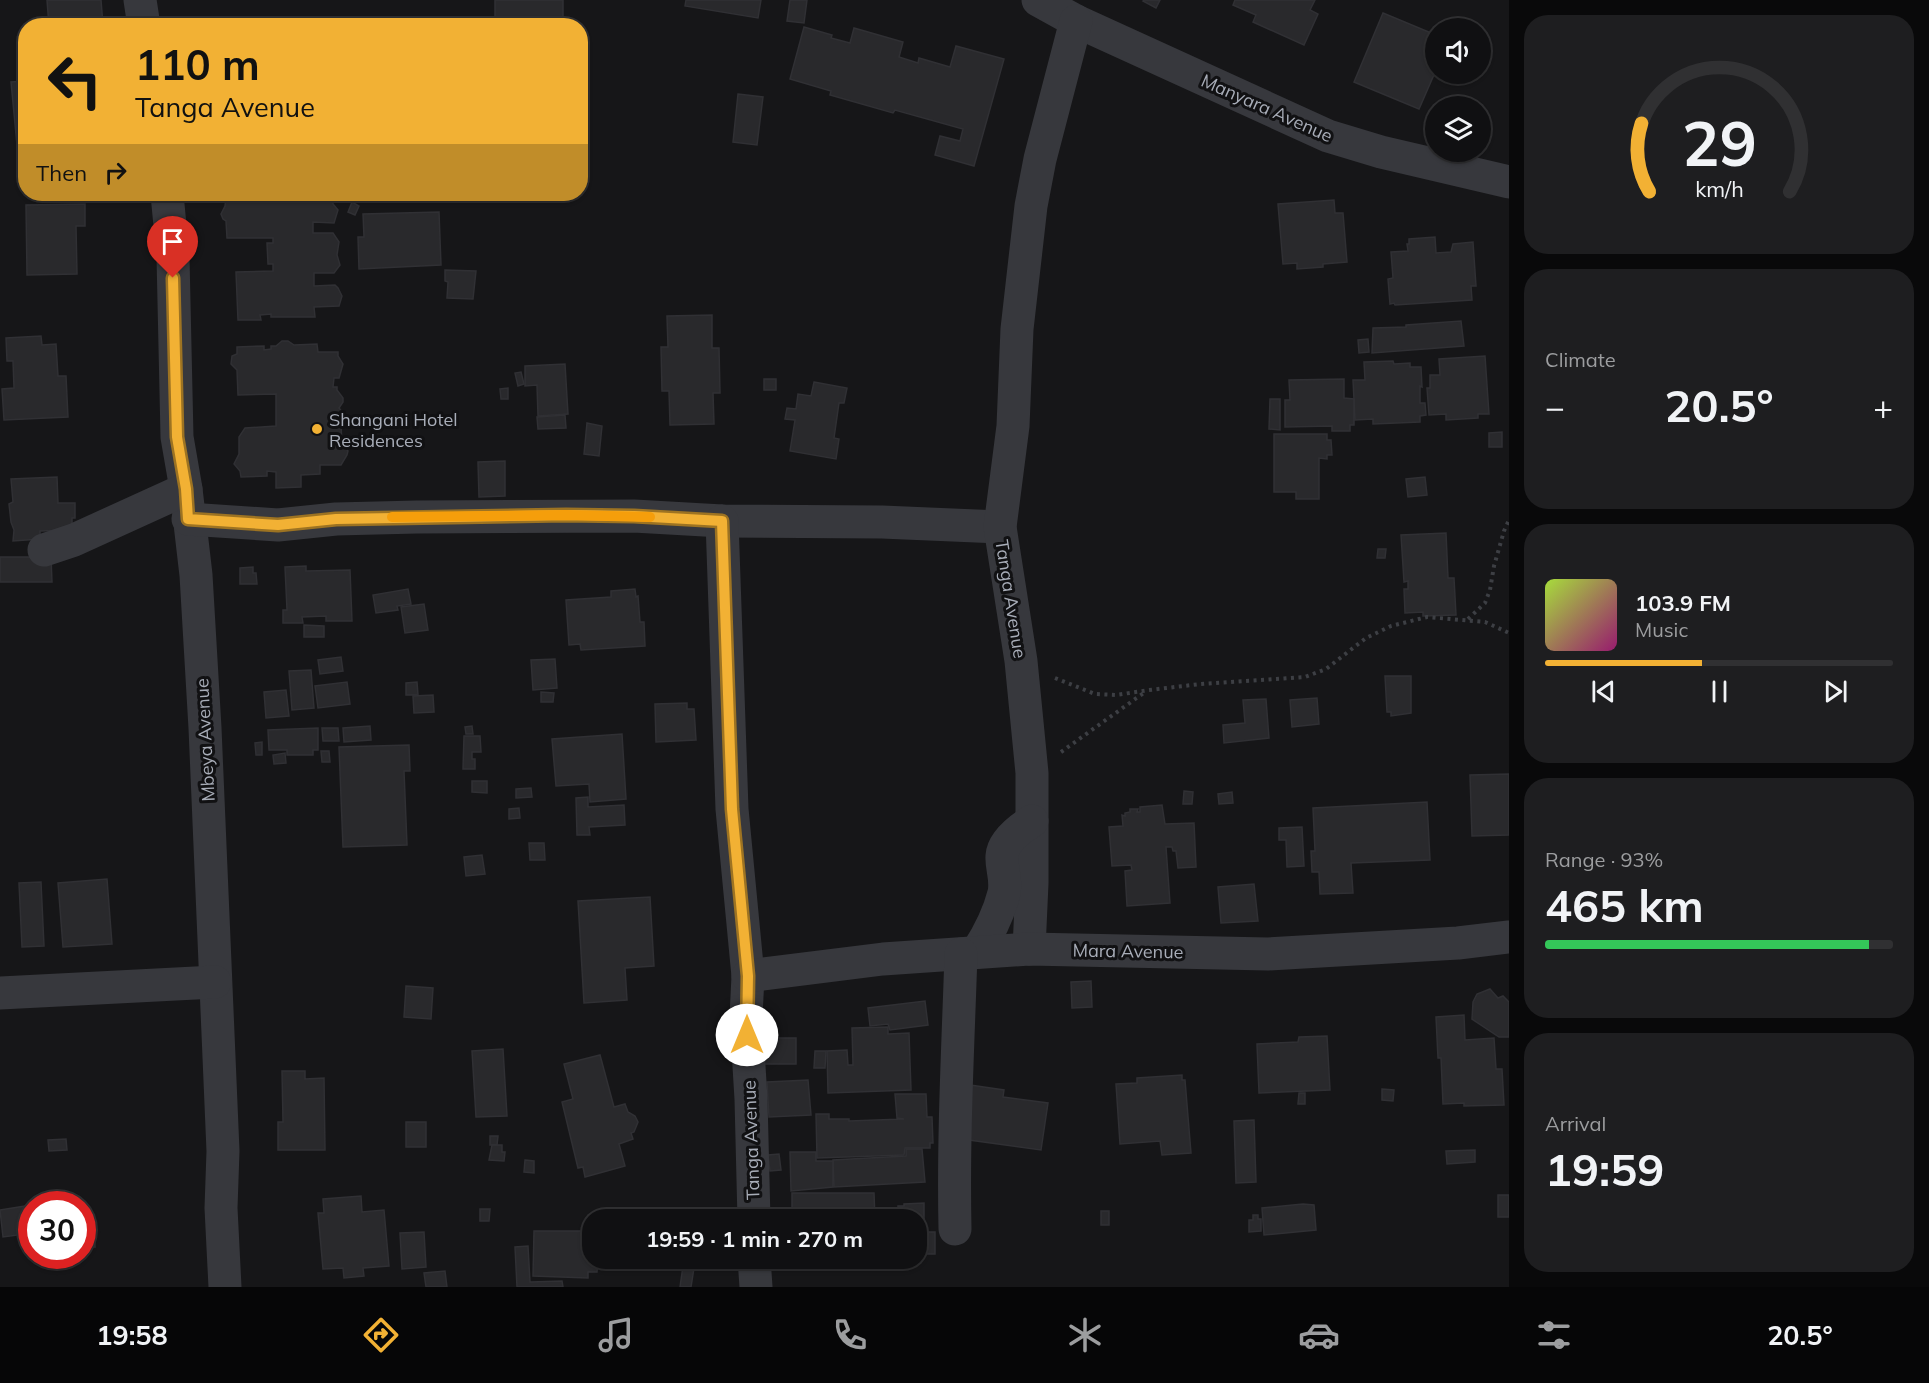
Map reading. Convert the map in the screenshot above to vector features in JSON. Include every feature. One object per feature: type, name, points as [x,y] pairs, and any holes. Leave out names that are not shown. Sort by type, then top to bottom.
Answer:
[{"type":"street","points":[[140,0],[143,18]]},
{"type":"street","name":"Manyara Avenue","points":[[1038,0],[1076,21],[1329,136],[1380,152],[1509,182]]},
{"type":"street","points":[[1000,527],[1013,426],[1017,329],[1031,206],[1040,159],[1076,21]]},
{"type":"street","name":"Mbeya Avenue","points":[[168,201],[172,257],[177,437],[196,575],[205,728],[223,1151],[221,1208],[225,1287]]},
{"type":"street","points":[[44,550],[187,504]]},
{"type":"street","name":"Tanga Avenue","points":[[187,504],[278,525],[336,519],[566,515],[1000,527],[1021,661],[1032,773],[1032,883],[1029,949]]},
{"type":"street","name":"Tanga Avenue","points":[[722,521],[732,809],[748,976],[746,1017],[754,1209]]},
{"type":"street","points":[[955,1229],[954,1107],[969,953],[984,942],[1002,899],[1005,875],[1002,855],[1004,848],[1009,840],[1032,821]]},
{"type":"street","name":"Mara Avenue","points":[[748,976],[883,959],[1029,949],[1268,954],[1458,943],[1509,937]]},
{"type":"street","points":[[0,993],[215,982]]},
{"type":"street","points":[[755,1269],[756,1287]]},
{"type":"path","points":[[1467,620],[1485,603],[1509,520]]},
{"type":"path","points":[[1021,661],[1068,684],[1095,694],[1116,695],[1149,690],[1305,677],[1326,669],[1366,638],[1391,626],[1427,617],[1485,622],[1509,633]]},
{"type":"path","points":[[1032,773],[1149,690]]},
{"type":"building","points":[[47,0],[101,0],[102,18],[48,18]]},
{"type":"building","points":[[495,0],[563,0],[563,18],[495,18]]},
{"type":"building","points":[[686,0],[761,0],[758,18],[685,6]]},
{"type":"building","points":[[790,0],[807,0],[804,23],[787,21]]},
{"type":"building","points":[[1144,0],[1160,0],[1156,8]]},
{"type":"building","points":[[1235,0],[1315,0],[1310,10],[1318,14],[1304,45],[1253,22],[1256,15],[1233,5]]},
{"type":"building","points":[[1383,13],[1425,30],[1425,84],[1430,84],[1419,109],[1354,82]]},
{"type":"building","points":[[804,27],[850,43],[854,28],[903,42],[899,57],[918,63],[919,58],[950,67],[956,46],[1004,59],[974,166],[935,155],[940,136],[960,141],[963,129],[895,110],[893,113],[830,95],[831,91],[790,79]]},
{"type":"building","points":[[11,82],[18,82],[18,145],[17,145]]},
{"type":"building","points":[[738,94],[763,97],[757,145],[733,142]]},
{"type":"building","points":[[1334,200],[1335,213],[1343,213],[1347,262],[1297,269],[1297,263],[1283,264],[1278,204]]},
{"type":"building","points":[[226,201],[333,201],[338,210],[334,223],[313,222],[313,233],[333,233],[339,242],[337,255],[340,265],[334,273],[314,273],[314,286],[335,285],[342,296],[339,306],[314,307],[315,317],[271,317],[271,314],[260,315],[261,320],[238,320],[236,272],[273,271],[273,264],[268,264],[267,243],[273,243],[273,238],[227,238],[226,221],[221,214]]},
{"type":"building","points":[[352,202],[359,206],[355,215],[348,212]]},
{"type":"building","points":[[85,204],[85,226],[76,226],[77,274],[27,275],[26,205]]},
{"type":"building","points":[[439,212],[441,265],[359,269],[358,237],[364,237],[363,214]]},
{"type":"building","points":[[1435,237],[1436,253],[1451,252],[1453,244],[1473,242],[1476,286],[1471,286],[1472,300],[1390,304],[1388,279],[1393,278],[1391,252],[1408,251],[1409,239]]},
{"type":"building","points":[[445,270],[476,271],[473,299],[447,298],[448,282],[445,281]]},
{"type":"building","points":[[712,315],[712,348],[719,348],[720,393],[713,393],[714,424],[670,425],[669,391],[662,391],[661,347],[668,347],[667,316]]},
{"type":"building","points":[[1461,321],[1464,346],[1372,353],[1373,328]]},
{"type":"building","points":[[41,336],[42,345],[56,344],[58,376],[66,376],[68,417],[4,420],[2,389],[14,388],[13,361],[7,361],[6,338]]},
{"type":"building","points":[[1368,339],[1369,352],[1359,353],[1358,340]]},
{"type":"building","points":[[282,341],[288,341],[294,345],[317,344],[318,352],[338,352],[343,364],[339,378],[334,378],[333,387],[337,387],[343,398],[339,408],[346,417],[341,425],[342,444],[348,451],[347,455],[341,465],[320,465],[320,474],[301,475],[301,487],[276,488],[276,472],[267,471],[267,476],[241,477],[240,471],[234,464],[239,454],[239,437],[245,428],[276,426],[276,394],[238,395],[237,370],[231,364],[232,356],[237,354],[237,347],[264,346],[264,350],[271,349],[271,346],[276,346]]},
{"type":"building","points":[[1485,356],[1489,414],[1478,414],[1478,418],[1446,420],[1446,414],[1429,415],[1427,388],[1430,388],[1430,375],[1440,375],[1439,359]]},
{"type":"building","points":[[1393,361],[1394,364],[1410,363],[1410,367],[1421,367],[1420,403],[1425,403],[1426,415],[1420,416],[1420,422],[1373,424],[1373,419],[1355,420],[1353,380],[1365,380],[1364,362]]},
{"type":"building","points":[[565,364],[568,414],[538,416],[537,385],[525,386],[525,366]]},
{"type":"building","points":[[521,372],[524,384],[518,386],[515,373]]},
{"type":"building","points":[[764,379],[776,379],[776,390],[764,390]]},
{"type":"building","points":[[1344,379],[1344,398],[1354,399],[1354,425],[1350,425],[1350,431],[1332,431],[1332,426],[1285,427],[1285,400],[1290,400],[1289,380]]},
{"type":"building","points":[[814,382],[847,388],[844,403],[839,403],[834,438],[839,439],[836,459],[790,451],[795,420],[785,419],[787,408],[796,409],[798,394],[811,396]]},
{"type":"building","points":[[508,388],[508,399],[501,399],[500,389]]},
{"type":"building","points":[[1270,399],[1280,399],[1280,430],[1269,429]]},
{"type":"building","points":[[565,415],[566,428],[538,429],[537,417]]},
{"type":"building","points":[[587,423],[602,426],[599,456],[584,454]]},
{"type":"building","points":[[1502,432],[1502,447],[1489,447],[1489,433]]},
{"type":"building","points":[[1274,434],[1327,434],[1327,440],[1331,440],[1332,455],[1327,455],[1327,459],[1319,458],[1319,499],[1296,499],[1296,492],[1274,492]]},
{"type":"building","points":[[505,461],[505,496],[479,497],[478,462]]},
{"type":"building","points":[[57,477],[58,503],[75,503],[72,530],[40,531],[40,539],[13,541],[14,530],[9,504],[13,502],[11,479]]},
{"type":"building","points":[[1425,477],[1427,495],[1408,497],[1406,479]]},
{"type":"building","points":[[1446,533],[1448,578],[1454,578],[1456,615],[1423,616],[1423,612],[1405,613],[1404,589],[1408,589],[1408,581],[1404,582],[1401,535]]},
{"type":"building","points":[[1378,549],[1386,549],[1385,558],[1377,558]]},
{"type":"building","points":[[0,557],[51,557],[52,582],[0,582]]},
{"type":"building","points":[[306,566],[306,571],[350,570],[352,621],[326,621],[326,616],[302,617],[303,623],[283,623],[283,610],[287,610],[285,567]]},
{"type":"building","points":[[253,567],[257,584],[240,584],[240,568]]},
{"type":"building","points":[[408,589],[411,604],[397,606],[398,610],[376,613],[373,595]]},
{"type":"building","points":[[635,589],[636,597],[638,596],[640,622],[644,622],[645,646],[581,650],[580,644],[569,645],[566,600],[611,597],[611,591]]},
{"type":"building","points":[[424,604],[428,630],[405,633],[401,607]]},
{"type":"building","points":[[304,625],[324,626],[324,637],[304,637]]},
{"type":"building","points":[[341,657],[343,671],[320,674],[318,660]]},
{"type":"building","points":[[555,659],[557,688],[533,690],[531,660]]},
{"type":"building","points":[[311,670],[314,708],[292,710],[289,671]]},
{"type":"building","points":[[1385,676],[1411,676],[1411,713],[1391,716],[1391,712],[1387,712]]},
{"type":"building","points":[[347,682],[350,704],[318,708],[315,686]]},
{"type":"building","points":[[417,682],[418,695],[406,695],[406,683]]},
{"type":"building","points":[[286,690],[289,716],[266,718],[264,692]]},
{"type":"building","points":[[541,692],[554,693],[553,702],[541,702]]},
{"type":"building","points":[[433,695],[434,712],[414,713],[413,696]]},
{"type":"building","points":[[1317,698],[1319,724],[1292,727],[1290,700]]},
{"type":"building","points":[[1266,699],[1269,738],[1224,743],[1223,725],[1245,723],[1243,700]]},
{"type":"building","points":[[687,703],[687,709],[694,709],[696,740],[656,742],[655,704]]},
{"type":"building","points":[[370,726],[371,740],[344,742],[343,728]]},
{"type":"building","points":[[472,726],[473,734],[466,734],[465,727]]},
{"type":"building","points":[[318,728],[318,750],[313,750],[313,755],[287,755],[287,750],[269,750],[268,730]]},
{"type":"building","points":[[322,728],[338,728],[339,741],[323,741]]},
{"type":"building","points":[[622,734],[626,799],[590,802],[589,784],[556,786],[552,739]]},
{"type":"building","points":[[464,736],[480,736],[481,752],[472,752],[475,769],[463,769]]},
{"type":"building","points":[[262,742],[262,755],[256,755],[255,743]]},
{"type":"building","points":[[409,745],[410,771],[404,771],[407,845],[343,847],[339,747]]},
{"type":"building","points":[[321,751],[329,751],[330,762],[322,762]]},
{"type":"building","points":[[285,753],[286,763],[274,764],[273,755]]},
{"type":"building","points":[[1509,774],[1509,835],[1472,836],[1470,775]]},
{"type":"building","points":[[472,781],[487,781],[487,793],[472,792]]},
{"type":"building","points":[[531,788],[532,797],[516,798],[516,789]]},
{"type":"building","points":[[1184,791],[1193,792],[1192,804],[1183,804]]},
{"type":"building","points":[[1232,792],[1233,803],[1219,804],[1218,794]]},
{"type":"building","points":[[588,797],[588,807],[624,805],[625,825],[589,827],[590,835],[577,835],[576,798]]},
{"type":"building","points":[[1427,802],[1430,860],[1351,863],[1353,893],[1320,894],[1319,872],[1312,872],[1311,851],[1315,851],[1313,808]]},
{"type":"building","points":[[1162,805],[1165,824],[1194,823],[1196,867],[1178,868],[1176,851],[1173,851],[1172,847],[1166,847],[1170,903],[1127,906],[1125,871],[1132,870],[1131,865],[1112,866],[1109,827],[1123,826],[1122,815],[1125,816],[1130,809],[1138,809],[1137,812],[1140,812],[1140,807]]},
{"type":"building","points":[[519,808],[520,818],[509,819],[509,809]]},
{"type":"building","points":[[1302,827],[1304,866],[1287,867],[1286,840],[1279,840],[1279,828]]},
{"type":"building","points":[[529,843],[544,843],[545,860],[530,860]]},
{"type":"building","points":[[482,855],[485,874],[466,876],[464,857]]},
{"type":"building","points":[[107,879],[112,944],[63,947],[58,883]]},
{"type":"building","points":[[41,882],[44,946],[22,947],[19,883]]},
{"type":"building","points":[[1254,884],[1258,921],[1221,923],[1218,887]]},
{"type":"building","points":[[650,897],[654,966],[625,968],[627,1000],[584,1003],[578,901]]},
{"type":"building","points":[[1091,981],[1092,1007],[1072,1008],[1071,982]]},
{"type":"building","points":[[406,986],[433,988],[431,1019],[404,1017]]},
{"type":"building","points":[[1490,989],[1498,998],[1503,996],[1509,1002],[1509,1037],[1499,1037],[1472,1019],[1473,1002],[1477,994]]},
{"type":"building","points":[[925,1001],[928,1025],[890,1030],[888,1024],[870,1026],[868,1008]]},
{"type":"building","points":[[1464,1015],[1465,1040],[1494,1038],[1496,1069],[1502,1069],[1504,1105],[1443,1104],[1436,1017]]},
{"type":"building","points":[[888,1027],[888,1034],[909,1033],[911,1090],[828,1093],[827,1051],[847,1050],[848,1065],[853,1065],[852,1028]]},
{"type":"building","points":[[1327,1036],[1330,1090],[1259,1093],[1257,1044],[1298,1042],[1299,1037]]},
{"type":"building","points":[[762,1038],[796,1038],[796,1064],[762,1064]]},
{"type":"building","points":[[503,1049],[507,1116],[476,1117],[472,1051]]},
{"type":"building","points":[[815,1051],[826,1051],[825,1068],[814,1068]]},
{"type":"building","points":[[600,1055],[614,1107],[625,1104],[628,1112],[635,1116],[638,1122],[634,1132],[631,1133],[633,1139],[619,1144],[625,1166],[585,1177],[583,1167],[578,1168],[562,1102],[573,1099],[564,1064]]},
{"type":"building","points":[[282,1071],[305,1071],[305,1079],[324,1078],[325,1150],[278,1150],[278,1122],[283,1122]]},
{"type":"building","points":[[1182,1075],[1182,1080],[1185,1080],[1191,1153],[1162,1155],[1160,1141],[1120,1144],[1116,1084],[1137,1083],[1137,1078]]},
{"type":"building","points":[[808,1080],[811,1115],[769,1117],[767,1082]]},
{"type":"building","points":[[970,1085],[1004,1090],[1003,1097],[1048,1103],[1041,1150],[962,1139]]},
{"type":"building","points":[[1382,1089],[1394,1090],[1393,1101],[1382,1100]]},
{"type":"building","points":[[1299,1093],[1305,1093],[1305,1104],[1298,1104]]},
{"type":"building","points":[[895,1094],[926,1094],[927,1117],[932,1117],[933,1143],[930,1143],[930,1148],[905,1148],[904,1155],[817,1158],[816,1114],[829,1114],[829,1119],[849,1119],[849,1121],[904,1119],[897,1118]]},
{"type":"building","points":[[1254,1120],[1256,1182],[1236,1183],[1234,1121]]},
{"type":"building","points":[[406,1122],[426,1122],[426,1147],[406,1147]]},
{"type":"building","points":[[490,1136],[498,1136],[497,1145],[490,1145]]},
{"type":"building","points":[[66,1139],[67,1150],[49,1151],[48,1140]]},
{"type":"building","points":[[492,1145],[502,1145],[502,1152],[505,1152],[504,1161],[489,1160]]},
{"type":"building","points":[[906,1149],[922,1149],[925,1182],[834,1187],[833,1160],[906,1156]]},
{"type":"building","points":[[1475,1150],[1475,1162],[1447,1164],[1446,1151]]},
{"type":"building","points":[[790,1152],[816,1152],[816,1161],[833,1161],[833,1187],[791,1191]]},
{"type":"building","points":[[779,1154],[781,1170],[770,1171],[768,1155]]},
{"type":"building","points":[[525,1160],[534,1161],[534,1173],[524,1172]]},
{"type":"building","points":[[792,1193],[874,1193],[875,1209],[792,1209]]},
{"type":"building","points":[[1498,1195],[1509,1195],[1509,1217],[1498,1217]]},
{"type":"building","points":[[361,1196],[362,1212],[384,1210],[389,1266],[363,1268],[364,1276],[344,1278],[343,1268],[323,1269],[318,1213],[324,1213],[323,1199]]},
{"type":"building","points":[[924,1203],[924,1209],[898,1209],[898,1206],[904,1206],[904,1204]]},
{"type":"building","points":[[1314,1205],[1316,1230],[1264,1235],[1262,1208]]},
{"type":"building","points":[[18,1207],[18,1235],[3,1237],[0,1210]]},
{"type":"building","points":[[480,1209],[490,1209],[489,1221],[480,1221]]},
{"type":"building","points":[[1101,1211],[1109,1211],[1109,1225],[1101,1225]]},
{"type":"building","points":[[1253,1215],[1258,1215],[1258,1219],[1261,1219],[1261,1231],[1249,1232],[1249,1220],[1253,1220]]},
{"type":"building","points":[[534,1231],[582,1231],[582,1269],[597,1269],[597,1272],[588,1272],[588,1278],[533,1276]]},
{"type":"building","points":[[424,1232],[426,1267],[402,1269],[400,1233]]},
{"type":"building","points":[[927,1232],[935,1232],[935,1254],[927,1254]]},
{"type":"building","points":[[528,1246],[530,1282],[562,1281],[563,1287],[517,1287],[515,1247]]},
{"type":"building","points":[[683,1269],[694,1269],[691,1287],[680,1287]]},
{"type":"building","points":[[445,1271],[447,1287],[426,1287],[424,1273]]},
{"type":"slow traffic","points":[[392,517],[566,515],[650,517]]},
{"type":"place","name":"Shangani Hotel Residences","points":[[317,429]]},
{"type":"route","points":[[173,278],[177,437],[186,489],[188,519],[278,525],[336,519],[566,515],[722,521],[729,749],[732,809],[748,976],[747,1035]]}]
